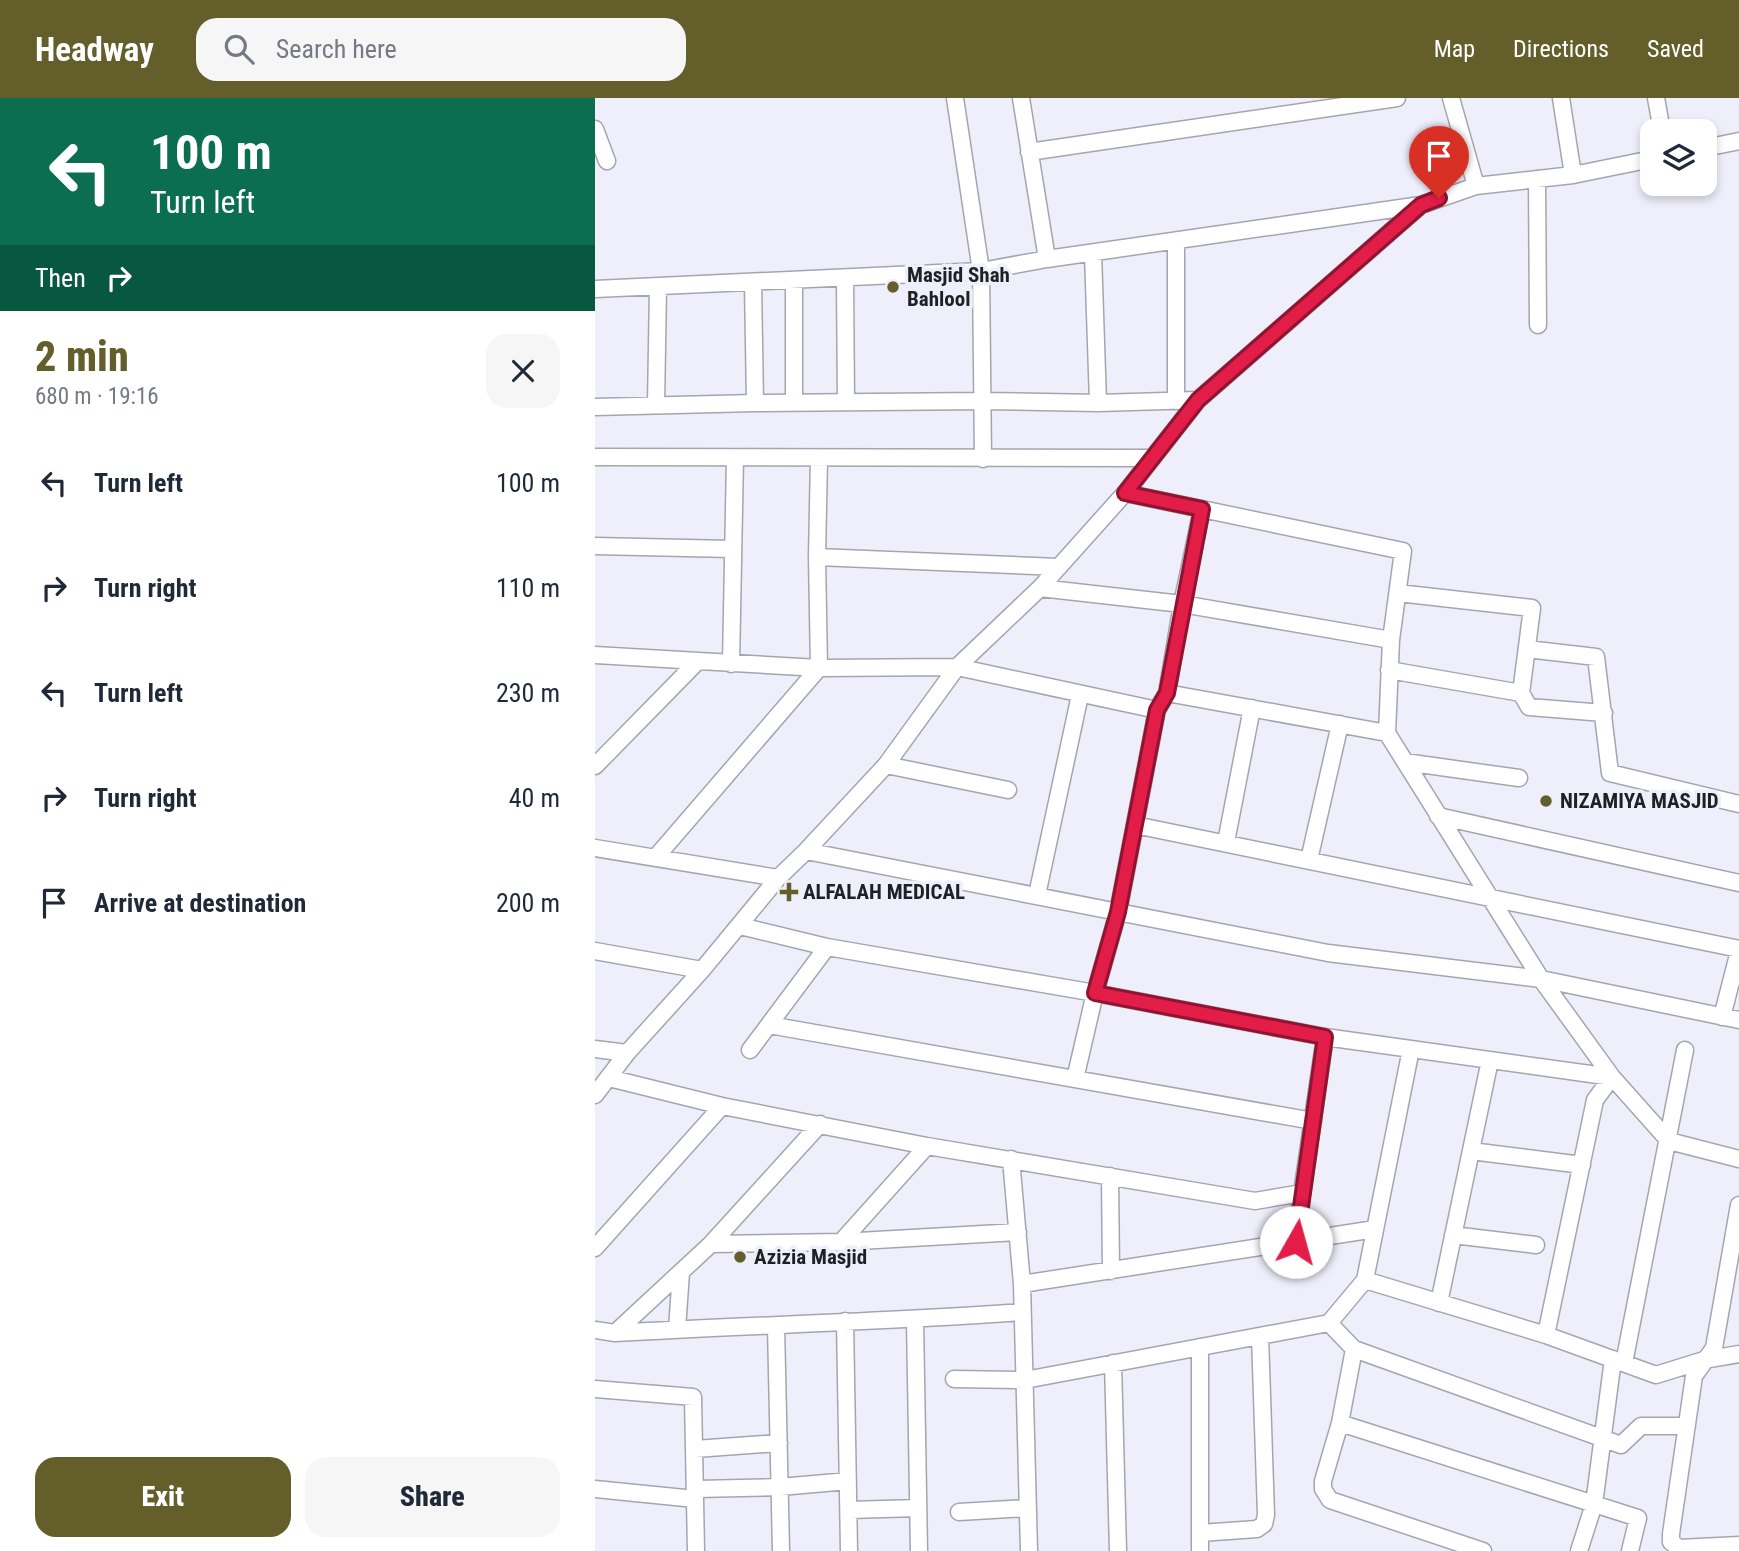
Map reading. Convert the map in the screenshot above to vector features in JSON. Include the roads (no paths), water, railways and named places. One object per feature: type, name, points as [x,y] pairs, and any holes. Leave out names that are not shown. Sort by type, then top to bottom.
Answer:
[{"type":"street","points":[[955,98],[981,271],[983,459]]},
{"type":"street","points":[[1021,98],[1047,259]]},
{"type":"street","points":[[1029,152],[1398,98]]},
{"type":"street","points":[[1451,98],[1476,186]]},
{"type":"street","points":[[1561,98],[1573,175]]},
{"type":"street","points":[[1656,98],[1660,119]]},
{"type":"street","points":[[595,129],[607,162]]},
{"type":"street","points":[[1717,146],[1739,141]]},
{"type":"street","points":[[595,289],[794,282],[981,271],[1421,205],[1476,186],[1573,175],[1640,161]]},
{"type":"street","points":[[1537,179],[1538,325]]},
{"type":"street","points":[[595,1095],[627,1053],[740,926],[778,878],[886,765],[957,667],[1041,588],[1125,493],[1198,400],[1421,205]]},
{"type":"street","points":[[1176,241],[1176,401]]},
{"type":"street","points":[[1093,253],[1098,404]]},
{"type":"street","points":[[845,279],[846,402]]},
{"type":"street","points":[[794,282],[794,403]]},
{"type":"street","points":[[753,283],[755,403]]},
{"type":"street","points":[[656,405],[658,287]]},
{"type":"street","points":[[595,407],[983,401],[1098,404],[1198,400]]},
{"type":"street","points":[[595,457],[1152,458]]},
{"type":"street","points":[[731,664],[735,458]]},
{"type":"street","points":[[656,857],[819,668],[819,458]]},
{"type":"street","points":[[1125,493],[1403,551],[1391,640],[1387,733],[1487,897],[1541,979],[1612,1077],[1669,1141],[1739,1159]]},
{"type":"street","points":[[1075,1079],[1118,912],[1157,710],[1167,693],[1202,509]]},
{"type":"street","points":[[595,546],[732,549]]},
{"type":"street","points":[[817,557],[1059,567]]},
{"type":"street","points":[[1041,588],[1182,604],[1391,640]]},
{"type":"street","points":[[1398,593],[1532,608],[1521,694],[1529,707],[1604,713]]},
{"type":"street","points":[[1527,649],[1596,657],[1610,773],[1739,803]]},
{"type":"street","points":[[595,656],[819,668],[957,667],[1157,710]]},
{"type":"street","points":[[595,766],[697,662]]},
{"type":"street","points":[[1389,670],[1521,694]]},
{"type":"street","points":[[1167,693],[1387,733]]},
{"type":"street","points":[[1037,895],[1080,695]]},
{"type":"street","points":[[1226,842],[1252,708]]},
{"type":"street","points":[[1309,860],[1340,724]]},
{"type":"street","points":[[1405,762],[1519,778]]},
{"type":"street","points":[[886,765],[1008,790]]},
{"type":"street","points":[[1438,816],[1739,883]]},
{"type":"street","points":[[1135,825],[1739,950],[1721,1017]]},
{"type":"street","points":[[595,848],[778,878]]},
{"type":"street","points":[[806,851],[1328,953],[1541,979],[1739,1020]]},
{"type":"street","points":[[740,926],[827,947],[1095,993],[1325,1037],[1612,1077]]},
{"type":"street","points":[[750,1050],[827,947]]},
{"type":"street","points":[[595,951],[702,970]]},
{"type":"street","points":[[769,1026],[1313,1121]]},
{"type":"street","points":[[1296,1242],[1325,1037]]},
{"type":"street","points":[[595,1049],[627,1053]]},
{"type":"street","points":[[954,1379],[1025,1380],[1329,1323],[1365,1280],[1411,1049]]},
{"type":"street","points":[[1579,1551],[1594,1504],[1618,1361],[1669,1141],[1685,1050]]},
{"type":"street","points":[[1439,1303],[1490,1060]]},
{"type":"street","points":[[1546,1335],[1595,1100],[1612,1077]]},
{"type":"street","points":[[609,1078],[722,1106],[927,1146],[1255,1201],[1302,1193]]},
{"type":"street","points":[[595,1248],[722,1106]]},
{"type":"street","points":[[615,1333],[711,1244],[820,1124]]},
{"type":"street","points":[[841,1242],[927,1146]]},
{"type":"street","points":[[1471,1151],[1581,1165]]},
{"type":"street","points":[[1011,1159],[1022,1283],[1029,1551]]},
{"type":"street","points":[[1110,1176],[1111,1271]]},
{"type":"street","points":[[1739,1205],[1714,1348],[1694,1376],[1671,1542],[1679,1548],[1739,1545]]},
{"type":"street","points":[[1022,1283],[1375,1229]]},
{"type":"street","points":[[711,1244],[841,1242],[1018,1232]]},
{"type":"street","points":[[1453,1235],[1536,1245]]},
{"type":"street","points":[[677,1329],[681,1272]]},
{"type":"street","points":[[1365,1280],[1546,1335],[1656,1375],[1704,1360],[1739,1354]]},
{"type":"street","points":[[595,1330],[615,1333],[915,1320],[1022,1312]]},
{"type":"street","points":[[915,1320],[919,1551]]},
{"type":"street","points":[[845,1321],[849,1551]]},
{"type":"street","points":[[1329,1323],[1354,1349],[1621,1445],[1641,1426],[1687,1426]]},
{"type":"street","points":[[776,1326],[781,1551]]},
{"type":"street","points":[[1200,1533],[1257,1529],[1264,1524],[1266,1516],[1260,1336]]},
{"type":"street","points":[[1200,1551],[1201,1346]]},
{"type":"street","points":[[1354,1349],[1340,1423],[1323,1481],[1323,1489],[1330,1500],[1483,1551]]},
{"type":"street","points":[[1113,1363],[1118,1551]]},
{"type":"street","points":[[595,1389],[693,1397],[697,1551]]},
{"type":"street","points":[[1340,1423],[1638,1518],[1630,1551]]},
{"type":"street","points":[[695,1449],[779,1443]]},
{"type":"street","points":[[595,1489],[696,1494],[848,1481]]},
{"type":"street","points":[[849,1510],[918,1508]]},
{"type":"street","points":[[959,1511],[1028,1508]]},
{"type":"place","name":"Masjid Shah Bahlool","points":[[893,287]]},
{"type":"place","name":"NIZAMIYA MASJID","points":[[1546,801]]},
{"type":"place","name":"ALFALAH MEDICAL","points":[[789,892]]},
{"type":"place","name":"Azizia Masjid","points":[[740,1257]]}]
